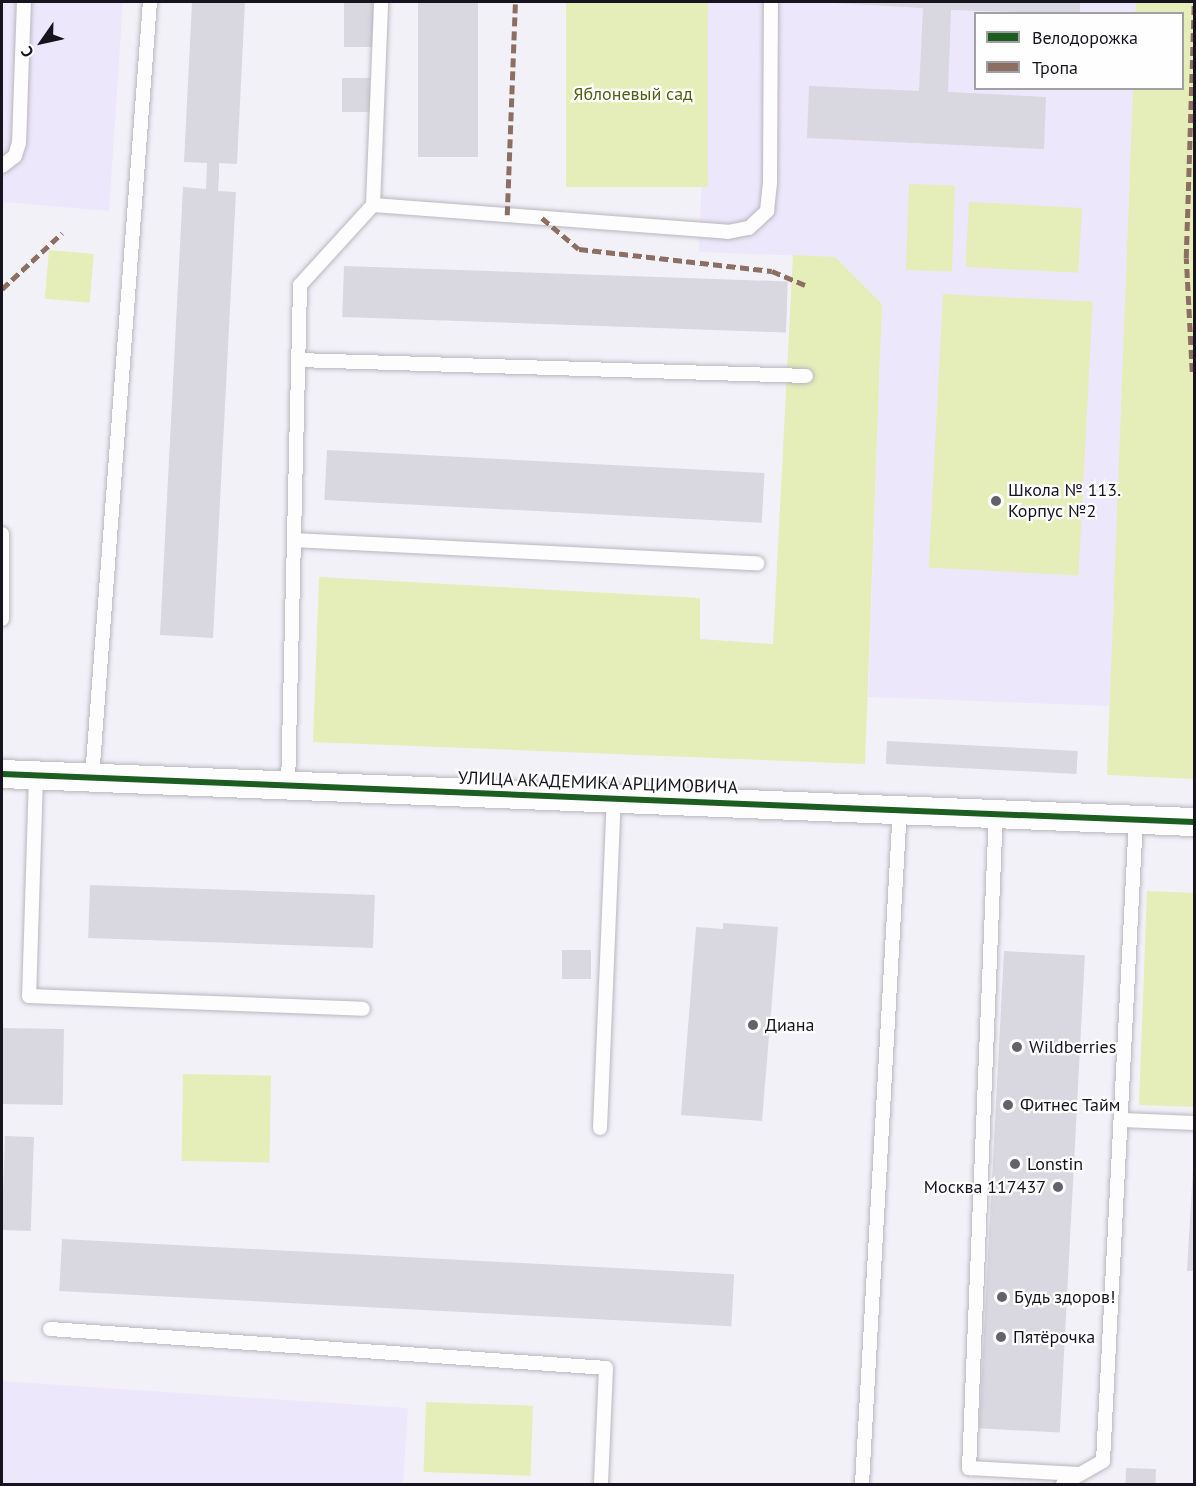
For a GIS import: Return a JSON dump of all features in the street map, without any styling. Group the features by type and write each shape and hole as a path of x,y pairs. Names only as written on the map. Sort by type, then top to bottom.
{"street":[{"name":"УЛИЦА АКАДЕМИКА АРЦИМОВИЧА","path":"2,774 288,788 900,807 1194,822"}],"lane":[{"path":"2,166 15,156 19,143 24,2"},
{"path":"92,778 150,2"},
{"path":"288,788 300,285 373,205 381,2"},
{"path":"373,205 728,232 749,228 767,211 770,182 771,2"},
{"path":"298,360 806,376"},
{"path":"2,534 2,619"},
{"path":"295,540 757,563"},
{"path":"36,776 29,996 363,1009"},
{"path":"600,1128 614,798"},
{"path":"862,1485 900,807"},
{"path":"996,811 969,1468 1079,1474"},
{"path":"1063,1485 1103,1461 1123,1120 1136,818"},
{"path":"1123,1120 1194,1124"},
{"path":"50,1329 606,1368 602,1485"}],"shaded area":[{"path":"2,2 123,2 109,211 2,202"},
{"name":"Школа № 113. Корпус №2","path":"708,2 1136,2 1135,12 974,12 974,90 1133,90 1110,706 868,697 882,304 835,257 699,252"},
{"path":"2,1381 408,1408 403,1484 2,1484"}],"green space":[{"name":"Яблоневый сад","path":"566,2 708,2 708,187 566,187"},
{"path":"1136,2 1194,2 1194,779 1107,775 1133,90 1184,90 1184,12 1135,12"},
{"path":"909,184 955,186 952,272 906,270"},
{"path":"969,202 1082,208 1078,273 966,267"},
{"path":"49,250 94,254 90,303 45,299"},
{"path":"793,255 835,257 882,304 865,764 313,742 319,577 700,598 700,639 773,644"},
{"path":"943,294 1093,302 1078,575 929,568"},
{"path":"1147,891 1194,893 1194,1107 1139,1105"},
{"path":"183,1074 271,1076 269,1163 181,1161"},
{"path":"426,1402 533,1406 530,1476 424,1472"}],"building":[{"path":"192,2 245,2 237,164 219,163 218,191 236,192 213,638 160,635 183,187 206,189 207,163 184,162"},
{"path":"344,2 373,2 373,47 344,47"},
{"path":"418,2 478,2 478,157 418,157"},
{"path":"815,2 1080,2 1080,12 951,10 948,92 1046,97 1044,149 807,138 809,86 919,91 923,8"},
{"path":"342,78 370,78 370,112 342,112"},
{"path":"344,266 788,281 786,332 342,317"},
{"path":"327,450 764,473 762,523 324,500"},
{"path":"887,741 1078,751 1077,774 886,764"},
{"path":"90,885 375,895 373,948 88,938"},
{"path":"723,923 778,927 762,1121 681,1115 696,927 723,929"},
{"path":"562,950 591,950 591,979 562,979"},
{"path":"1004,951 1085,955 1060,1433 979,1428"},
{"path":"2,1028 64,1029 63,1105 2,1104"},
{"path":"5,1136 34,1137 31,1231 2,1230"},
{"path":"1193,1169 1194,1271 1187,1271"},
{"path":"62,1239 734,1274 731,1326 59,1291"},
{"path":"1126,1468 1156,1469 1155,1484 1125,1484"}],"marked path":[{"path":"507,215 515,2"},
{"path":"1192,372 1186,258 1194,2"},
{"path":"542,218 579,249 772,271 805,285"},
{"path":"2,289 62,233"}],"cycle path":[{"path":"2,774 1194,822"}],"place":[{"name":"Школа № 113. Корпус №2","path":"996,501"},
{"name":"Диана","path":"753,1025"},
{"name":"Wildberries","path":"1017,1047"},
{"name":"Фитнес Тайм","path":"1008,1105"},
{"name":"Lonstin","path":"1015,1164"},
{"name":"Москва 117437","path":"1058,1187"},
{"name":"Будь здоров!","path":"1002,1297"},
{"name":"Пятёрочка","path":"1001,1337"}]}
